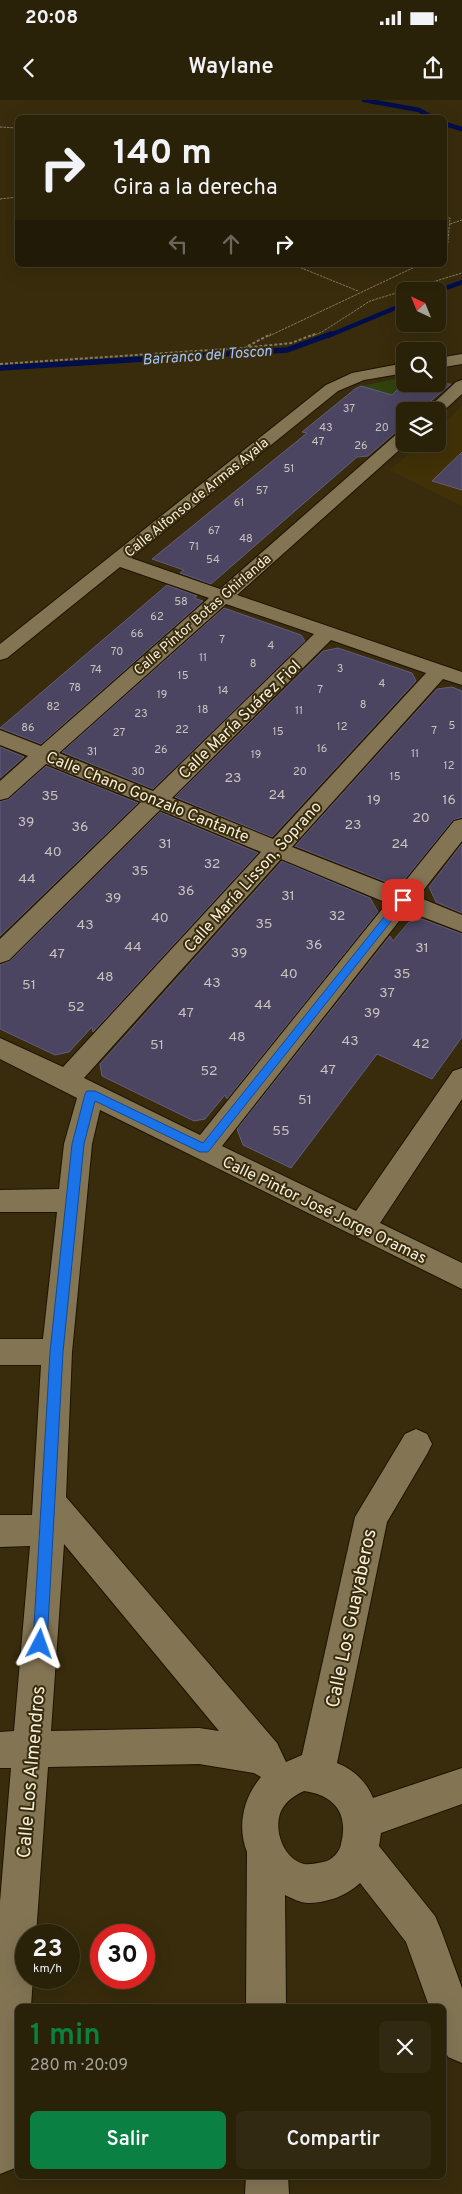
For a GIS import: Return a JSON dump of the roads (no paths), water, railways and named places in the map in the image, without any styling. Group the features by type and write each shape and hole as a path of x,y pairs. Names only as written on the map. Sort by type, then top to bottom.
{"street":[{"path":"446,361 462,359"},
{"name":"Calle Alfonso de Armas Ayala","path":"0,654 344,380 396,370"},
{"path":"443,402 462,386"},
{"name":"Calle Pintor Botas Ghirlanda","path":"0,793 396,444"},
{"path":"118,560 462,679"},
{"name":"Calle María Suárez Fiol","path":"0,954 328,632"},
{"name":"Calle María Lisson, Soprano","path":"78,1087 277,849 439,670"},
{"name":"Calle Chano Gonzalo Cantante","path":"0,737 462,924"},
{"path":"204,1149 462,826"},
{"name":"Calle Pintor José Jorge Oramas","path":"0,1048 462,1277"},
{"path":"361,1227 462,1078"},
{"name":"Calle Los Almendros","path":"0,2153 16,1750 49,1516 57,1352 78,1144 78,1087"},
{"path":"0,1201 72,1200"},
{"path":"0,1352 57,1352"},
{"name":"Calle Los Guayaberos","path":"287,1770 370,1517 416,1444"},
{"path":"0,1531 49,1516 287,1770"},
{"path":"16,1750 198,1746 287,1770 333,1778 346,1789 357,1804 361,1836 420,1930 460,2029"},
{"path":"287,1770 270,1792 263,1806 259,1822 260,1838 266,1854 276,1869 290,1879 306,1884 322,1883 338,1877 350,1866 361,1836 462,1786"},
{"path":"266,1854 266,2004"},
{"path":"267,2179 267,2194"}],"waterway":[{"path":"364,100 419,110 428,115"},
{"path":"447,125 462,129"},
{"name":"Barranco del Toscon","path":"446,288 462,282"},
{"name":"Barranco del Toscon","path":"328,336 396,308"},
{"name":"Barranco del Toscon","path":"0,368 287,350 331,334"}]}
